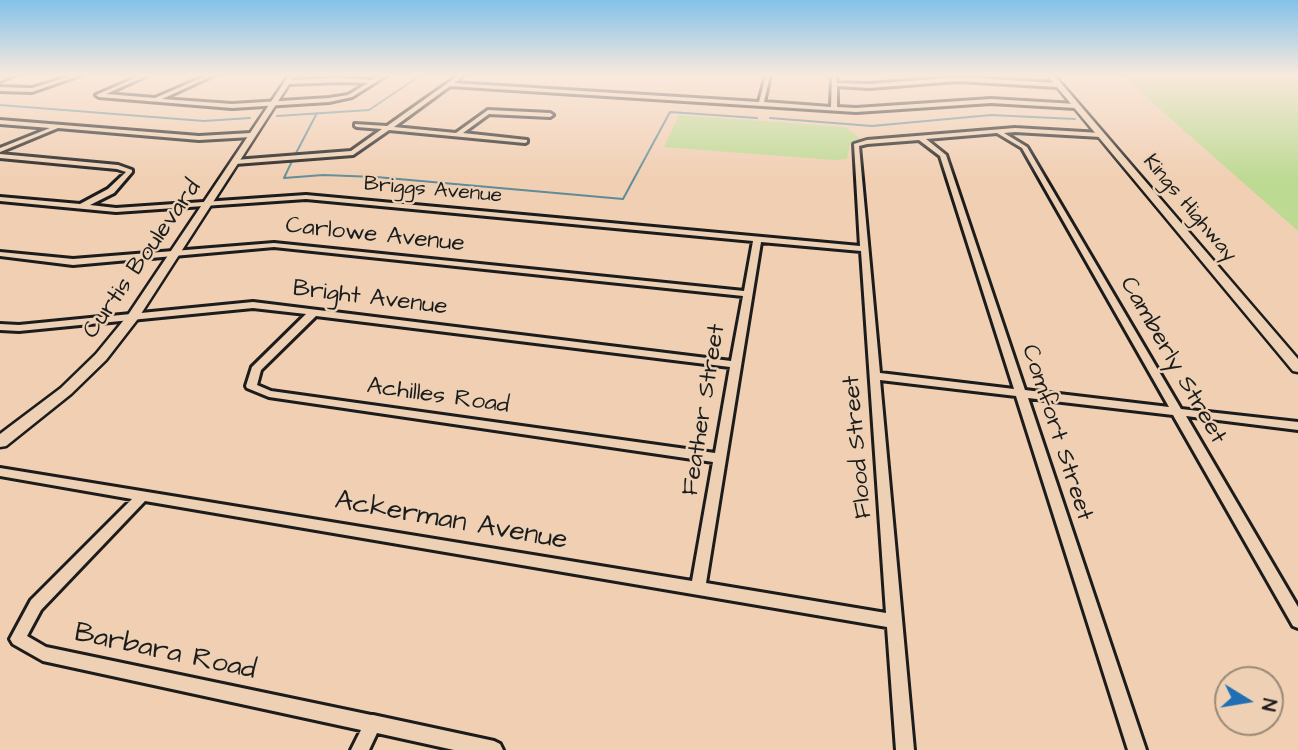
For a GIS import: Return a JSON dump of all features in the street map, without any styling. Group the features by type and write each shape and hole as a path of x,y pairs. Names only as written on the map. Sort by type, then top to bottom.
{"street":[{"name":"Curtis Boulevard","path":"0,442 6,432 66,391 101,358 133,317 269,110"},
{"path":"235,162 354,153 414,110"},
{"name":"Kings Highway","path":"1079,110 1298,368"},
{"path":"459,134 488,112 550,115"},
{"path":"0,122 199,138 251,135"},
{"path":"357,125 525,141"},
{"path":"0,150 58,127"},
{"path":"922,139 1023,130 1101,135"},
{"name":"Camberly Street","path":"999,132 1024,147 1298,621"},
{"name":"Flood Street","path":"905,750 856,145 922,139"},
{"name":"Comfort Street","path":"922,139 943,155 1137,750"},
{"path":"0,156 118,167 130,171 111,191 81,207"},
{"name":"Briggs Avenue","path":"0,199 116,210 306,197 863,249"},
{"name":"Feather Street","path":"698,588 757,239"},
{"name":"Carlowe Avenue","path":"0,254 73,262 274,244 746,294"},
{"name":"Bright Avenue","path":"0,327 19,328 253,305 734,364"},
{"name":"Achilles Road","path":"313,313 256,369 251,386 269,394 718,458"},
{"path":"874,376 1298,426"},
{"name":"Ackerman Avenue","path":"0,472 894,621"},
{"name":"Barbara Road","path":"143,495 36,605 18,639 43,654 494,750"},
{"path":"360,750 373,723"}],"green space":[{"path":"1161,110 1298,110 1298,231"},
{"path":"679,115 845,127 861,139 850,144 847,159 834,160 664,147"}],"waterway":[{"path":"64,110 204,121 250,118"},
{"path":"317,113 369,110"},
{"path":"293,159 284,178 323,175 376,177 623,199 670,112 757,118"},
{"path":"277,116 317,113"},
{"path":"295,155 317,113"},
{"path":"770,118 872,126 991,115 1075,119"}]}
